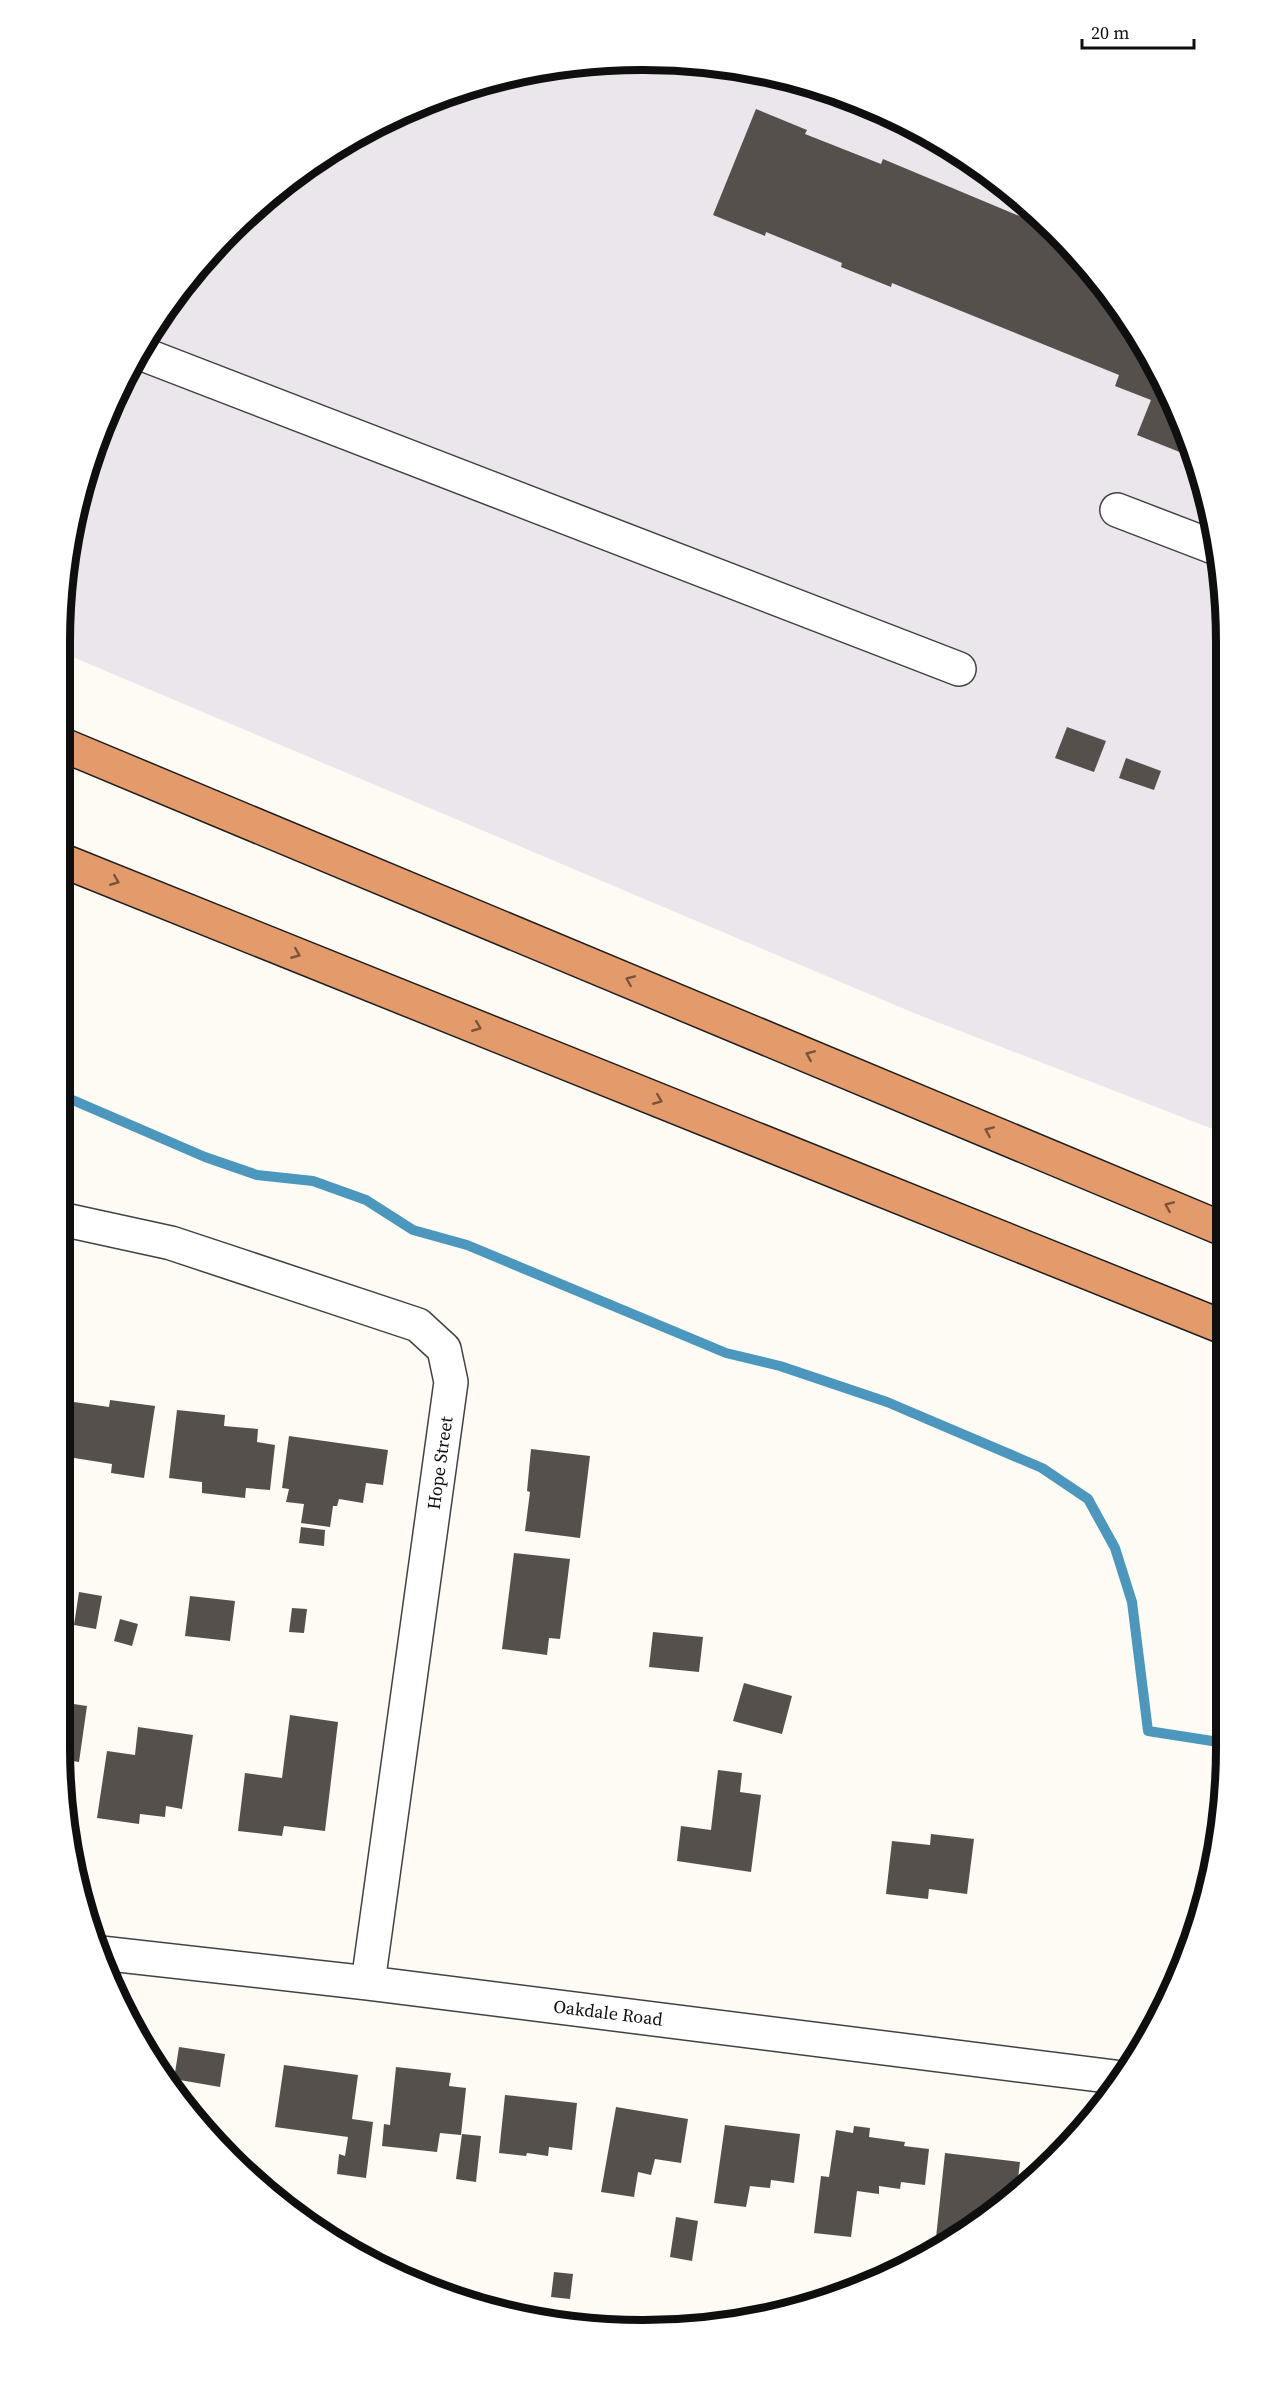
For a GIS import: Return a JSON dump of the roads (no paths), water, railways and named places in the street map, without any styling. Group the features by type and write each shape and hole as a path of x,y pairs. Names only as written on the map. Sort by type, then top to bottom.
{"highway":[{"path":"70,748 1216,1226"},
{"path":"70,864 1216,1324"}],"street":[{"path":"148,356 959,669"},
{"path":"1117,510 1207,544"},
{"name":"Hope Street","path":"70,1221 171,1243 418,1325 444,1348 451,1382 368,1983"},
{"name":"Oakdale Road","path":"109,1954 368,1983 1112,2077"}],"waterway":[{"path":"70,1099 205,1157 257,1175 313,1181 366,1200 413,1230 467,1245 726,1353 780,1366 887,1402 1042,1468 1088,1499 1115,1548 1132,1602 1148,1731 1216,1742"}]}
